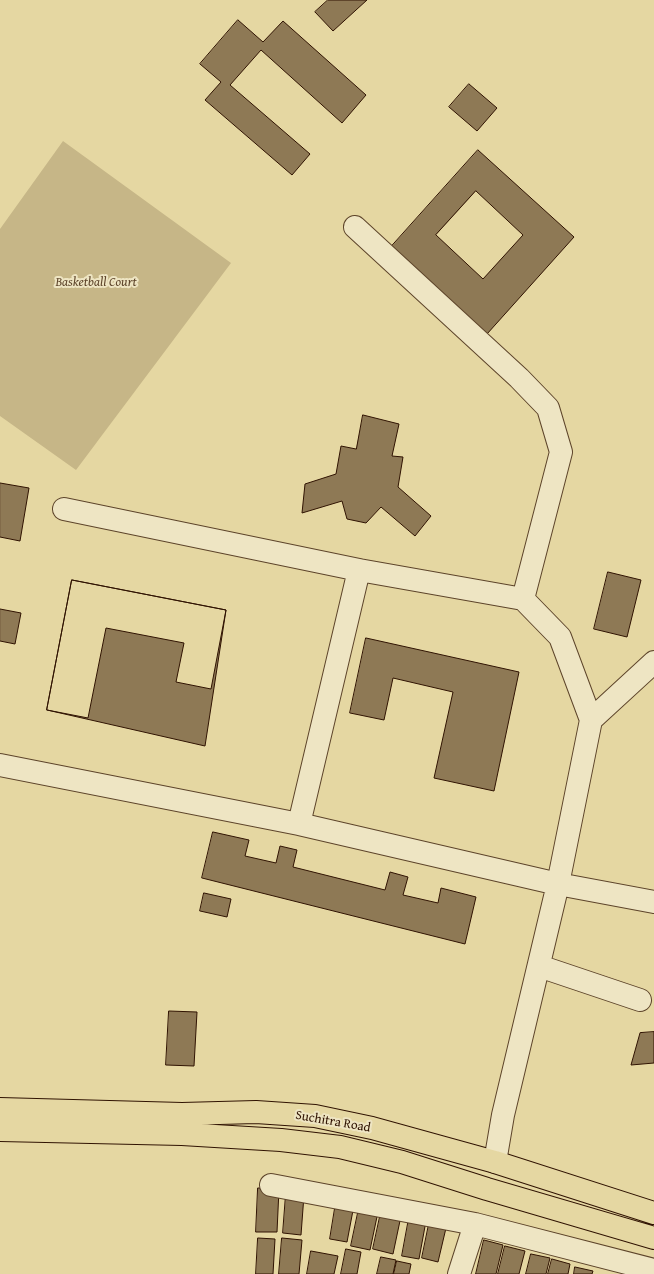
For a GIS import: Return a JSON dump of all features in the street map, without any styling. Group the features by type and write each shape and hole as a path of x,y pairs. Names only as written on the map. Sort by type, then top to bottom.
{"main road":[{"name":"Suchitra Road","path":"0,1109 182,1124 281,1140 340,1147 402,1162 654,1238"},
{"name":"Suchitra Road","path":"0,1130 182,1124 256,1112 314,1116 372,1128 495,1162 654,1213"}],"street":[{"path":"355,228 519,378 548,408 560,452 523,600"},
{"path":"64,509 359,570 523,600 560,637 591,720 558,884 504,1115 495,1162"},
{"path":"299,824 359,570"},
{"path":"591,720 654,662"},
{"path":"0,765 299,824 558,884 654,902"},
{"path":"539,966 640,1000"},
{"path":"271,1185 475,1224 654,1270"},
{"path":"459,1274 475,1224"}],"green space":[{"name":"Basketball Court","path":"63,141 231,263 76,470 0,416 0,229"}],"building":[{"path":"328,0 367,0 333,31 315,12"},
{"path":"238,20 263,42 283,21 366,95 342,123 261,50 230,85 310,154 292,175 205,100 221,82 200,64"},
{"path":"469,84 497,108 477,131 449,107"},
{"path":"478,150 574,237 487,334 391,247","holes":["476,191 523,235 483,279 436,235"]},
{"path":"363,415 399,424 392,456 403,457 398,487 431,516 415,536 381,507 366,523 347,519 342,501 302,513 305,484 336,474 341,446 356,449"},
{"path":"0,483 29,488 20,541 0,537"},
{"path":"608,572 641,580 627,637 594,629"},
{"path":"72,580 226,610 211,689 176,682 184,643 106,628 88,718 47,710"},
{"path":"72,580 226,610 205,746 47,710"},
{"path":"0,609 21,613 15,644 0,641"},
{"path":"366,638 519,672 494,791 434,778 453,692 393,678 384,720 350,713"},
{"path":"213,832 249,840 245,856 276,863 280,846 297,850 293,867 385,890 390,872 408,877 403,895 438,903 441,888 476,897 465,944 202,878"},
{"path":"204,893 231,899 227,917 200,911"},
{"path":"169,1011 197,1012 194,1066 166,1065"},
{"path":"654,1032 654,1063 631,1065 640,1033"},
{"path":"258,1188 279,1189 277,1232 256,1232"},
{"path":"286,1194 304,1195 301,1235 283,1233"},
{"path":"336,1202 354,1205 347,1242 330,1239"},
{"path":"359,1208 378,1212 370,1250 351,1246"},
{"path":"381,1212 401,1216 393,1254 373,1249"},
{"path":"409,1218 426,1221 419,1259 402,1256"},
{"path":"429,1224 446,1228 438,1262 422,1258"},
{"path":"258,1238 275,1239 273,1274 256,1274"},
{"path":"282,1238 302,1240 299,1274 279,1274"},
{"path":"484,1240 503,1245 496,1274 476,1274"},
{"path":"505,1246 525,1251 519,1274 498,1274"},
{"path":"346,1249 361,1252 357,1274 341,1274"},
{"path":"311,1251 338,1256 334,1274 307,1274"},
{"path":"531,1254 550,1258 546,1274 526,1274"},
{"path":"381,1257 396,1260 393,1274 377,1274"},
{"path":"552,1259 570,1264 568,1274 548,1274"},
{"path":"397,1261 411,1264 409,1274 394,1274"},
{"path":"575,1267 593,1271 592,1274 574,1274"}]}
